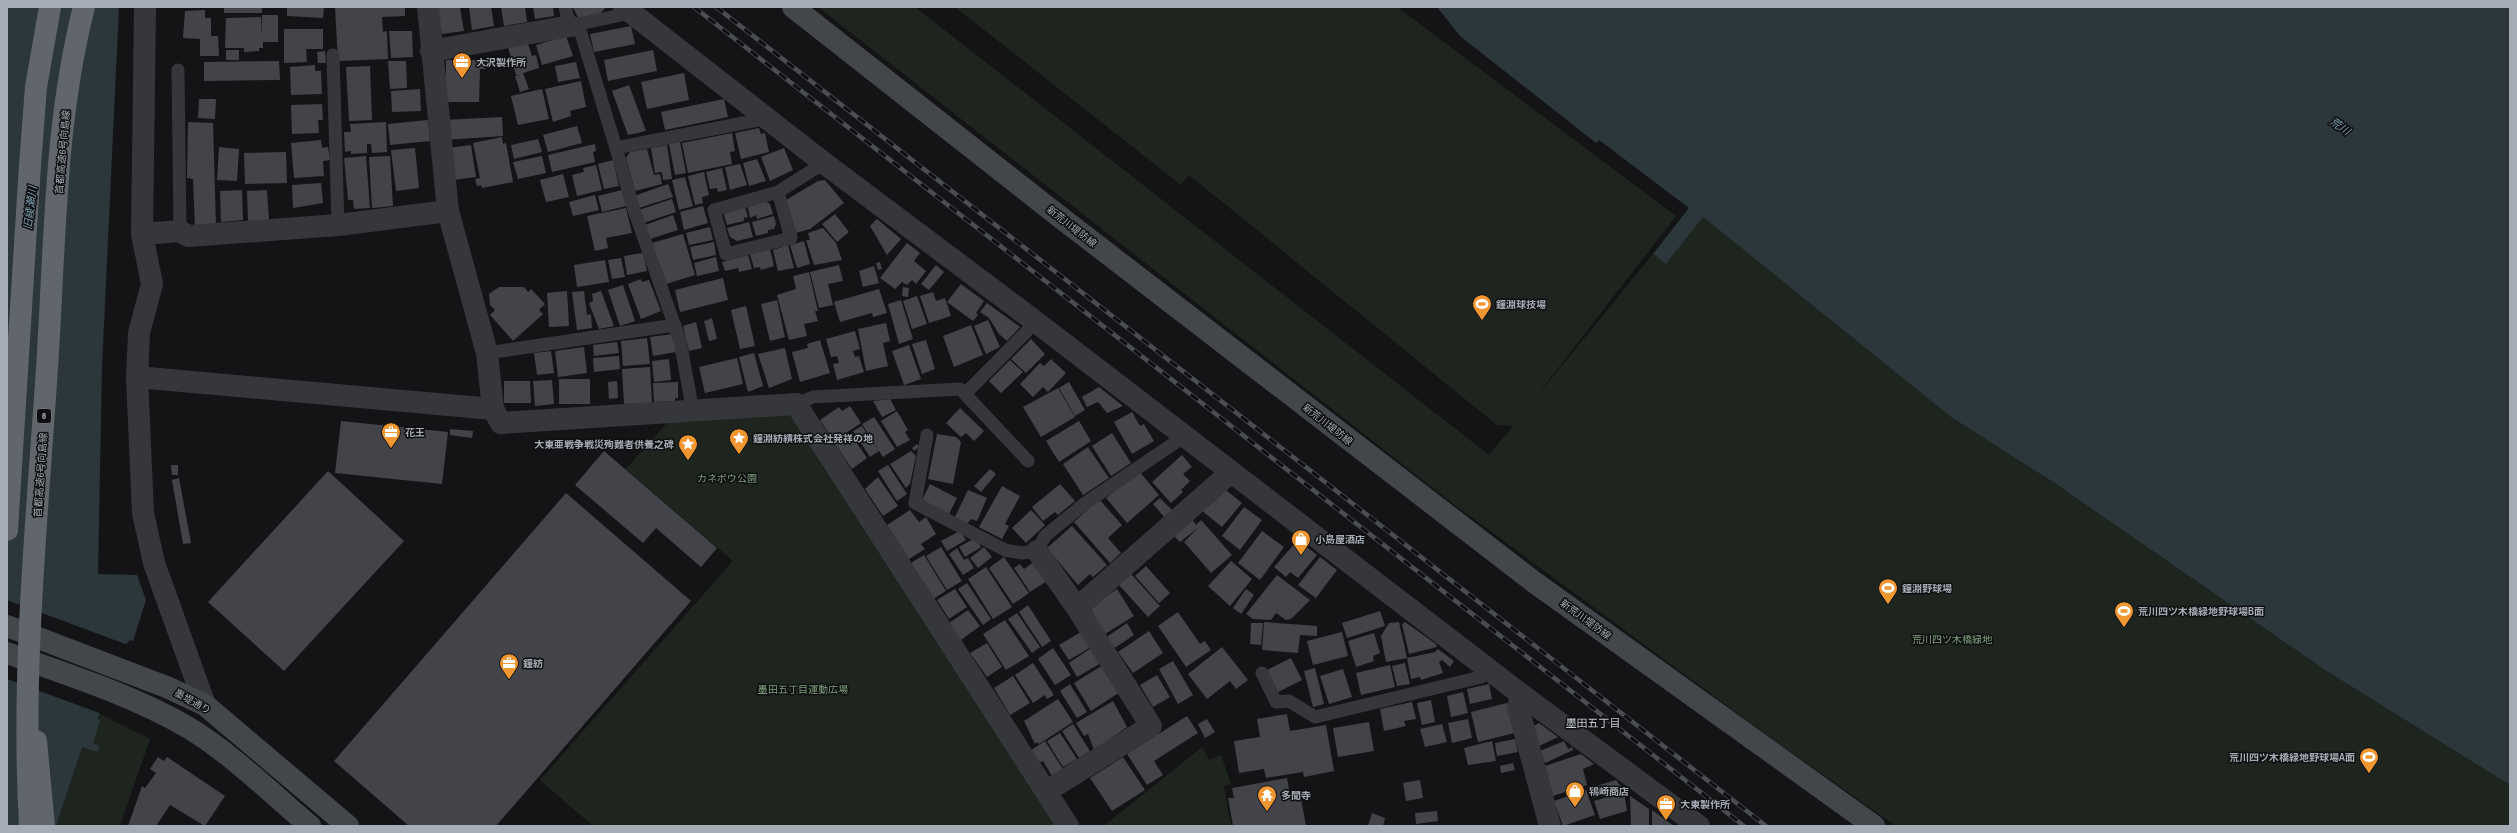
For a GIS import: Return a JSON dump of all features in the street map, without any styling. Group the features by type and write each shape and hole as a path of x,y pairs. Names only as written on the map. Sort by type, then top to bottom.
{"highway":[{"path":"7,530 30,158 36,87 50,7"},
{"name":"首都高速6号向島線","path":"30,826 28,781 32,603 60,165 75,40 84,7"},
{"path":"30,668 44,826"}],"main road":[{"name":"新荒川堤防線","path":"793,7 1060,217 1534,582 1874,826"},
{"name":"墨堤通り","path":"7,626 169,688 205,705 348,826"},
{"path":"7,652 153,708 201,736 237,763 310,826"}],"street":[{"path":"145,7 142,234 152,284 139,333 137,377 143,513 154,563 205,705"},
{"path":"428,7 448,211 487,353 493,409 501,422 693,412 796,404 1047,791 1068,826"},
{"path":"625,8 824,163 1185,436 1230,473 1488,667 1522,695 1699,826"},
{"path":"432,51 568,17"},
{"path":"142,234 180,231 188,236 338,225 448,211"},
{"path":"137,377 493,409"},
{"path":"1077,608 1230,473"},
{"path":"1037,551 1077,608 1151,726 1047,791"},
{"path":"1522,695 1518,707 1550,826"}],"lane":[{"path":"568,17 621,15 625,8"},
{"path":"568,17 581,33 632,204 675,325 693,412"},
{"path":"333,55 338,225"},
{"path":"178,70 180,231"},
{"path":"616,148 768,118"},
{"path":"778,192 791,238 726,254 714,210 778,192 824,163"},
{"path":"965,394 1036,322"},
{"path":"487,353 675,325"},
{"path":"796,404 813,397 960,389 1028,461"},
{"path":"927,435 915,503 1005,550 1022,553 1037,551 1045,536 1084,504 1185,436"},
{"path":"1262,673 1276,702 1289,701 1315,717 1481,677 1488,667"}],"green space":[{"name":"荒川四ツ木橋緑地","path":"818,7 915,7 1489,455 1513,426 1497,425 1189,175 1181,185 955,7 1397,7 1676,216 1528,407 1653,254 1666,264 1703,217 1951,417 2053,482 2325,670 2510,785 2510,826 1896,826 1764,733 1451,502"},
{"name":"墨田五丁目運動広場","path":"791,414 820,462 1055,826 593,826 540,780 733,561 626,469 667,423"},
{"path":"100,714 150,739 120,826 56,826 82,746 98,751 93,744"},
{"path":"1202,747 1209,760 1221,755 1231,784 1224,786 1231,826 1104,826"}],"water":[{"name":"旧綾瀬川","path":"8,7 119,7 102,367 98,574 137,575 146,600 133,641 130,640 126,644 98,719 100,721 93,743 99,746 98,752 82,747 56,826 7,826"},
{"name":"荒川","path":"1437,7 2510,7 2510,785 2325,670 2053,482 1951,417 1703,217 1666,264 1653,254 1689,208 1599,140 1596,143 1460,36"}],"pier":[{"path":"7,600 128,645 102,714 7,679"}],"building":[{"path":"224,7 262,7 262,13 224,13"},
{"path":"287,7 324,7 323,18 287,16"},
{"path":"335,7 405,7 405,16 382,17 383,32 387,31 388,59 338,61"},
{"path":"437,7 460,7 464,31 442,34"},
{"path":"469,7 491,7 494,26 472,30"},
{"path":"501,7 525,7 527,22 504,26"},
{"path":"533,7 553,7 554,16 535,19"},
{"path":"573,7 606,7 600,14 578,18"},
{"path":"205,10 205,18 211,18 211,36 218,36 219,56 200,56 200,39 183,38 185,11"},
{"path":"262,15 278,15 278,42 263,42 263,48 259,48 259,51 244,52 244,48 225,48 226,18 261,17 262,36"},
{"path":"631,26 635,44 594,52 590,34"},
{"path":"284,29 323,29 323,49 306,49 307,62 284,63"},
{"path":"389,31 412,31 413,57 391,58"},
{"path":"566,36 573,56 542,65 536,45"},
{"path":"527,41 532,56 536,55 539,68 523,73 529,89 520,92 515,76 520,75 516,75 508,47"},
{"path":"226,50 239,50 239,60 226,60"},
{"path":"653,50 657,71 608,81 604,60"},
{"path":"325,51 326,63 318,63 317,52"},
{"path":"446,60 486,60 486,69 480,69 479,102 446,102"},
{"path":"279,61 280,80 204,81 204,62"},
{"path":"388,61 406,61 407,88 390,89"},
{"path":"576,62 580,78 558,82 555,66"},
{"path":"315,65 315,71 321,71 322,94 291,95 290,67"},
{"path":"370,66 372,120 349,121 346,67"},
{"path":"684,73 689,100 647,109 641,82"},
{"path":"581,81 586,107 570,111 571,116 553,122 545,89"},
{"path":"629,85 646,131 628,135 612,91"},
{"path":"420,89 421,111 392,112 391,91"},
{"path":"542,89 549,119 518,125 511,96"},
{"path":"199,99 216,99 215,119 198,118"},
{"path":"724,99 728,117 665,130 661,112"},
{"path":"322,104 323,120 318,120 319,133 292,134 291,105"},
{"path":"502,117 503,136 445,140 444,120"},
{"path":"428,120 430,141 390,145 388,124"},
{"path":"188,122 213,123 216,227 195,228 193,179 187,178"},
{"path":"386,122 387,152 372,153 371,144 367,144 367,153 351,154 351,151 345,152 344,132 351,132 350,124"},
{"path":"577,126 582,143 548,152 543,135"},
{"path":"759,128 761,134 765,133 769,152 741,159 735,133"},
{"path":"732,133 735,151 730,152 732,164 688,173 682,143"},
{"path":"502,137 503,144 506,143 513,182 482,188 481,185 477,186 475,179 480,178 473,143"},
{"path":"538,139 542,152 514,159 511,145"},
{"path":"321,140 322,148 328,147 330,160 323,161 324,176 294,178 291,143"},
{"path":"680,142 686,173 675,175 669,144"},
{"path":"595,144 596,151 593,152 595,162 552,172 548,155"},
{"path":"471,145 476,177 453,180 448,148"},
{"path":"667,145 672,179 663,180 662,172 655,173 651,148"},
{"path":"219,147 239,149 237,181 217,180"},
{"path":"415,148 419,188 396,191 391,150"},
{"path":"784,148 793,170 770,181 761,157"},
{"path":"647,149 654,175 660,174 662,184 635,191 626,158 630,152"},
{"path":"286,152 287,183 245,184 244,153"},
{"path":"366,156 370,208 354,209 353,200 348,200 344,158"},
{"path":"390,156 393,206 372,208 369,157"},
{"path":"542,156 546,173 518,179 513,162"},
{"path":"757,159 766,181 749,186 743,163"},
{"path":"613,160 619,186 604,189 598,164"},
{"path":"740,164 747,185 730,190 725,167"},
{"path":"596,165 602,190 577,196 572,175 584,172 583,168"},
{"path":"722,168 727,190 718,192 717,188 710,189 706,172"},
{"path":"704,172 709,195 702,197 703,203 695,205 688,176"},
{"path":"563,174 569,197 546,202 540,180"},
{"path":"685,177 693,206 679,210 672,180"},
{"path":"825,180 844,203 810,229 796,233 786,200 818,181"},
{"path":"321,183 323,203 293,208 292,185"},
{"path":"668,184 673,197 639,208 634,196"},
{"path":"242,190 243,220 221,222 220,191"},
{"path":"267,190 269,220 248,222 247,191"},
{"path":"622,190 626,206 602,212 598,196"},
{"path":"595,195 599,210 573,216 569,202"},
{"path":"672,199 676,212 643,223 639,210"},
{"path":"762,199 770,204 773,214 757,219 756,215 750,218 747,203"},
{"path":"744,204 748,217 744,218 744,221 727,225 724,215 729,208"},
{"path":"703,206 708,223 684,230 680,212"},
{"path":"626,208 632,233 606,238 608,248 595,251 587,216"},
{"path":"835,214 849,232 837,242 822,224"},
{"path":"673,215 678,230 650,239 645,225"},
{"path":"774,216 776,224 774,229 768,230 768,233 756,236 752,222"},
{"path":"877,219 901,239 887,255 870,226"},
{"path":"749,222 753,237 737,241 730,237 727,228"},
{"path":"710,227 713,240 689,245 686,233"},
{"path":"823,228 836,243 842,260 814,265 806,240 810,240 808,233"},
{"path":"683,234 695,275 666,284 652,243"},
{"path":"804,241 810,264 797,268 790,245"},
{"path":"714,242 716,255 693,260 690,247"},
{"path":"907,243 920,253 914,261 926,271 916,284 912,280 907,285 902,282 895,289 880,278"},
{"path":"788,245 794,268 778,271 773,250"},
{"path":"770,249 774,266 761,270 760,267 754,268 750,254"},
{"path":"643,253 647,271 627,275 624,256"},
{"path":"748,255 752,269 739,272 738,268 725,271 722,262"},
{"path":"716,257 719,271 697,276 694,263"},
{"path":"621,258 625,277 612,279 608,260"},
{"path":"605,260 609,282 577,287 574,265"},
{"path":"880,262 882,269 878,270 876,263"},
{"path":"839,265 843,281 828,284 833,305 819,308 810,272"},
{"path":"936,265 944,272 929,290 921,284"},
{"path":"874,266 879,283 863,287 859,271"},
{"path":"809,272 818,311 815,311 818,321 804,324 807,336 789,340 777,295 796,289 793,276"},
{"path":"723,278 728,300 680,312 675,290"},
{"path":"641,279 642,282 649,280 661,311 641,319 628,284"},
{"path":"961,284 984,301 976,313 978,315 973,321 947,302"},
{"path":"623,285 635,321 620,326 608,290"},
{"path":"499,287 524,287 528,292 531,289 545,304 539,310 543,314 513,341 490,315 495,310 490,305 489,294"},
{"path":"903,287 909,288 908,297 902,296"},
{"path":"879,289 887,313 873,317 872,313 840,322 834,302"},
{"path":"567,291 569,326 549,327 547,293"},
{"path":"584,291 587,315 591,314 592,328 577,330 572,292"},
{"path":"601,291 614,326 599,329 589,303 593,301 592,294"},
{"path":"933,292 936,301 945,298 951,316 929,323 920,296"},
{"path":"917,296 927,324 912,329 903,301"},
{"path":"777,300 785,337 770,341 761,304"},
{"path":"901,300 913,339 899,344 888,304"},
{"path":"987,303 1020,327 1007,341 999,334 989,318 980,312"},
{"path":"746,306 755,346 740,349 731,310"},
{"path":"712,318 717,339 709,341 704,321"},
{"path":"988,320 1000,347 986,354 974,326"},
{"path":"696,322 702,348 689,351 683,326"},
{"path":"886,323 890,341 883,343 888,366 866,371 858,329"},
{"path":"971,325 983,355 954,367 943,336"},
{"path":"855,331 860,349 853,351 855,357 859,356 864,372 837,380 833,364 839,363 837,356 831,357 826,339"},
{"path":"673,334 676,352 653,356 650,337"},
{"path":"647,338 650,364 623,366 621,341"},
{"path":"1031,339 1045,354 1026,373 1011,359"},
{"path":"820,340 830,373 800,382 792,352 808,348 807,344"},
{"path":"926,340 935,369 922,374 912,344"},
{"path":"617,342 619,353 594,356 593,345"},
{"path":"909,345 921,379 904,385 892,351"},
{"path":"584,347 587,373 558,377 555,351"},
{"path":"785,348 792,379 769,388 758,354"},
{"path":"551,351 554,373 537,375 534,353"},
{"path":"754,353 763,386 748,392 739,357"},
{"path":"619,356 620,369 594,372 593,358"},
{"path":"737,358 743,384 705,393 699,367"},
{"path":"669,359 671,380 654,382 652,361"},
{"path":"1051,359 1066,373 1048,392 1043,387 1033,397 1020,384 1040,363 1044,366"},
{"path":"1010,360 1023,372 1001,393 989,381"},
{"path":"650,367 652,403 624,404 622,369"},
{"path":"559,379 590,379 590,404 559,404"},
{"path":"552,380 554,404 535,406 533,381"},
{"path":"504,381 530,381 531,403 504,403"},
{"path":"617,381 618,398 609,399 608,382"},
{"path":"678,382 678,398 675,398 675,401 654,402 653,383"},
{"path":"1069,382 1085,410 1075,416 1059,388"},
{"path":"1099,387 1123,406 1107,413 1098,402 1087,407 1082,397"},
{"path":"1058,388 1075,417 1041,437 1023,407"},
{"path":"890,399 896,410 882,417 873,401"},
{"path":"850,406 861,423 834,441 820,420 839,407 842,411"},
{"path":"960,408 984,431 974,441 966,433 961,437 946,423"},
{"path":"897,411 908,430 905,432 910,440 897,447 881,421"},
{"path":"1132,412 1140,426 1144,424 1154,441 1132,454 1114,422"},
{"path":"874,417 895,449 883,457 862,424"},
{"path":"341,421 448,432 442,484 335,473"},
{"path":"1079,421 1091,441 1059,462 1046,441"},
{"path":"862,426 879,451 870,457 853,431"},
{"path":"450,429 473,431 472,438 450,435"},
{"path":"850,433 867,458 852,469 835,444"},
{"path":"1112,433 1131,463 1111,476 1092,446"},
{"path":"937,434 956,437 961,442 953,484 928,479"},
{"path":"917,444 919,447 914,451 912,448"},
{"path":"1088,447 1109,478 1083,495 1063,464"},
{"path":"604,451 717,548 701,567 656,528 643,543 575,485"},
{"path":"911,451 916,456 910,484 906,488 890,464"},
{"path":"1182,455 1192,467 1183,474 1190,481 1181,490 1183,492 1171,503 1152,482"},
{"path":"171,465 178,465 178,475 172,475"},
{"path":"888,465 907,494 897,501 878,471"},
{"path":"990,469 996,474 981,492 974,486"},
{"path":"328,471 404,541 284,671 208,602"},
{"path":"1139,471 1159,495 1127,523 1106,498"},
{"path":"878,477 898,506 883,516 865,489"},
{"path":"179,478 191,543 183,544 172,480"},
{"path":"930,484 957,498 949,514 922,500"},
{"path":"1060,484 1075,501 1058,515 1055,512 1043,521 1032,507"},
{"path":"1002,486 1020,496 1005,524 1009,526 1002,539 979,527"},
{"path":"1221,486 1242,503 1222,527 1201,510"},
{"path":"968,490 987,498 977,521 971,519 967,524 955,517"},
{"path":"566,493 691,601 496,826 409,826 334,761"},
{"path":"1160,498 1173,511 1165,518 1153,504"},
{"path":"1099,499 1122,525 1108,538 1121,553 1110,563 1074,522"},
{"path":"1244,507 1262,520 1240,550 1222,536"},
{"path":"910,510 919,522 926,517 936,534 921,544 925,549 909,559 887,525"},
{"path":"1031,510 1045,525 1026,543 1012,528"},
{"path":"1191,518 1196,525 1201,520 1232,555 1211,573 1184,542 1199,527 1180,542 1172,534"},
{"path":"1072,526 1107,565 1093,577 1090,574 1078,585 1047,548"},
{"path":"960,531 966,540 947,551 941,541"},
{"path":"1262,531 1284,547 1260,580 1238,563"},
{"path":"975,538 981,547 965,557 959,547"},
{"path":"1298,540 1317,555 1298,578 1290,572 1286,577 1274,567"},
{"path":"941,547 962,581 947,590 926,556"},
{"path":"984,547 992,557 978,568 970,558"},
{"path":"957,548 964,560 968,558 974,568 963,575 949,554"},
{"path":"924,555 946,591 933,599 911,563"},
{"path":"1004,557 1029,593 1013,604 989,568"},
{"path":"1320,557 1337,570 1316,598 1298,585"},
{"path":"1231,561 1252,579 1230,606 1208,586"},
{"path":"1034,562 1047,581 1030,592 1014,568 1020,564 1024,569"},
{"path":"1146,566 1170,593 1159,603 1135,576"},
{"path":"986,567 1012,607 993,619 968,579"},
{"path":"1131,574 1160,606 1148,617 1119,585"},
{"path":"1277,575 1310,600 1291,619 1286,620 1276,613 1271,620 1253,619 1246,614"},
{"path":"967,583 991,619 983,625 958,589"},
{"path":"955,589 967,607 949,619 937,600"},
{"path":"1117,589 1134,616 1105,634 1092,614 1092,606"},
{"path":"1246,589 1254,595 1241,614 1233,608"},
{"path":"1028,605 1051,641 1042,647 1019,612"},
{"path":"968,610 980,626 961,640 949,623"},
{"path":"1380,611 1385,626 1347,638 1342,623"},
{"path":"1178,612 1200,644 1205,641 1211,650 1186,667 1158,626"},
{"path":"1017,613 1040,647 1032,653 1008,619"},
{"path":"1005,620 1029,656 1006,670 983,634"},
{"path":"1264,622 1317,626 1317,636 1300,635 1298,653 1262,650"},
{"path":"1399,622 1407,658 1386,662 1381,636 1389,623"},
{"path":"1405,622 1436,644 1437,647 1409,654 1402,624"},
{"path":"1127,623 1134,635 1113,649 1105,638"},
{"path":"1251,623 1263,623 1261,645 1250,644"},
{"path":"1149,631 1163,653 1133,673 1118,652"},
{"path":"1081,632 1091,647 1069,660 1059,645"},
{"path":"1342,632 1348,656 1313,665 1307,641"},
{"path":"1374,633 1380,653 1373,656 1374,661 1356,667 1348,641"},
{"path":"987,643 1002,667 987,677 970,653"},
{"path":"1222,647 1248,680 1236,689 1230,681 1207,699 1188,674"},
{"path":"1053,648 1071,675 1055,685 1038,659"},
{"path":"1091,648 1101,663 1077,677 1069,663"},
{"path":"1438,649 1454,661 1450,667 1442,660 1439,662 1443,673 1421,680 1420,677 1411,679 1407,658 1435,652"},
{"path":"1291,658 1302,680 1278,692 1267,670"},
{"path":"1173,661 1193,695 1178,704 1159,669"},
{"path":"1033,663 1054,695 1047,699 1045,695 1033,703 1015,675"},
{"path":"1405,663 1410,684 1397,686 1392,666"},
{"path":"1103,665 1120,692 1091,711 1074,683"},
{"path":"1390,665 1395,687 1361,695 1356,673"},
{"path":"1315,668 1324,704 1313,707 1304,671"},
{"path":"1343,669 1352,697 1329,704 1320,676"},
{"path":"1157,675 1170,697 1153,707 1140,685"},
{"path":"1013,676 1030,703 1010,715 994,688"},
{"path":"1070,684 1087,712 1077,718 1060,691"},
{"path":"1489,684 1492,699 1470,704 1467,689"},
{"path":"1463,692 1468,713 1451,717 1447,696"},
{"path":"1058,699 1073,722 1039,744 1037,742 1035,744 1024,721"},
{"path":"1431,700 1435,722 1422,725 1417,703"},
{"path":"1113,701 1127,727 1094,750 1088,734 1084,736 1076,723"},
{"path":"1412,702 1416,719 1404,721 1406,726 1384,731 1380,709"},
{"path":"1507,703 1515,733 1478,742 1471,712"},
{"path":"1287,714 1290,731 1326,725 1334,771 1304,777 1303,772 1266,778 1264,769 1239,773 1234,741 1260,737 1257,719"},
{"path":"1187,716 1198,733 1154,761 1163,775 1147,785 1127,754"},
{"path":"1207,719 1215,732 1205,738 1198,724"},
{"path":"1468,719 1472,738 1452,743 1448,723"},
{"path":"1369,722 1374,751 1338,757 1333,728"},
{"path":"1539,723 1558,737 1539,746 1533,726"},
{"path":"1073,724 1090,751 1079,758 1062,731"},
{"path":"1442,724 1447,742 1425,747 1420,729"},
{"path":"1060,733 1077,759 1063,767 1047,741"},
{"path":"1515,739 1518,752 1497,756 1495,743"},
{"path":"1045,741 1063,769 1052,776 1043,761 1039,763 1031,750"},
{"path":"1492,741 1496,761 1468,765 1464,748"},
{"path":"1564,741 1568,749 1572,747 1573,750 1545,763 1540,751"},
{"path":"1581,754 1594,764 1583,769 1587,785 1553,796 1545,766"},
{"path":"158,757 164,761 167,757 225,796 205,826 170,805 156,826 128,826 142,786 145,788 156,773 150,769"},
{"path":"1123,757 1145,790 1112,811 1090,778"},
{"path":"1513,763 1515,770 1501,773 1500,766"},
{"name":"多聞寺","path":"1287,778 1290,795 1300,793 1306,826 1233,826 1228,798 1234,798 1232,788"},
{"path":"1420,780 1423,798 1406,801 1403,783"},
{"path":"1616,780 1623,789 1594,798 1590,788"},
{"path":"1586,790 1595,815 1563,826 1554,801"},
{"path":"1624,792 1627,811 1600,819 1594,801"},
{"path":"1630,796 1649,809 1649,826 1631,826"},
{"path":"1652,810 1674,826 1652,826"},
{"path":"1437,811 1438,821 1416,824 1415,813"},
{"path":"1372,813 1385,818 1383,826 1368,826"}],"railway":[{"path":"694,7 1744,826"},
{"path":"716,7 1766,826"}],"place":[{"name":"大沢製作所","path":"462,79"},
{"name":"鐘淵球技場","path":"1482,321"},
{"name":"花王","path":"391,449"},
{"name":"鐘淵紡績株式会社発祥の地","path":"739,455"},
{"name":"大東亜戦争戦災殉難者供養之碑","path":"688,461"},
{"name":"小島屋酒店","path":"1301,556"},
{"name":"鐘淵野球場","path":"1888,605"},
{"name":"荒川四ツ木橋緑地野球場B面","path":"2124,628"},
{"name":"鐘紡","path":"509,680"},
{"name":"荒川四ツ木橋緑地野球場A面","path":"2369,774"},
{"name":"鴇崎商店","path":"1575,808"},
{"name":"多聞寺","path":"1267,812"},
{"name":"大東製作所","path":"1666,821"}],"district":[{"name":"墨田五丁目","path":"1593,723"}],"park label":[{"name":"カネボウ公園","path":"727,478"}]}
